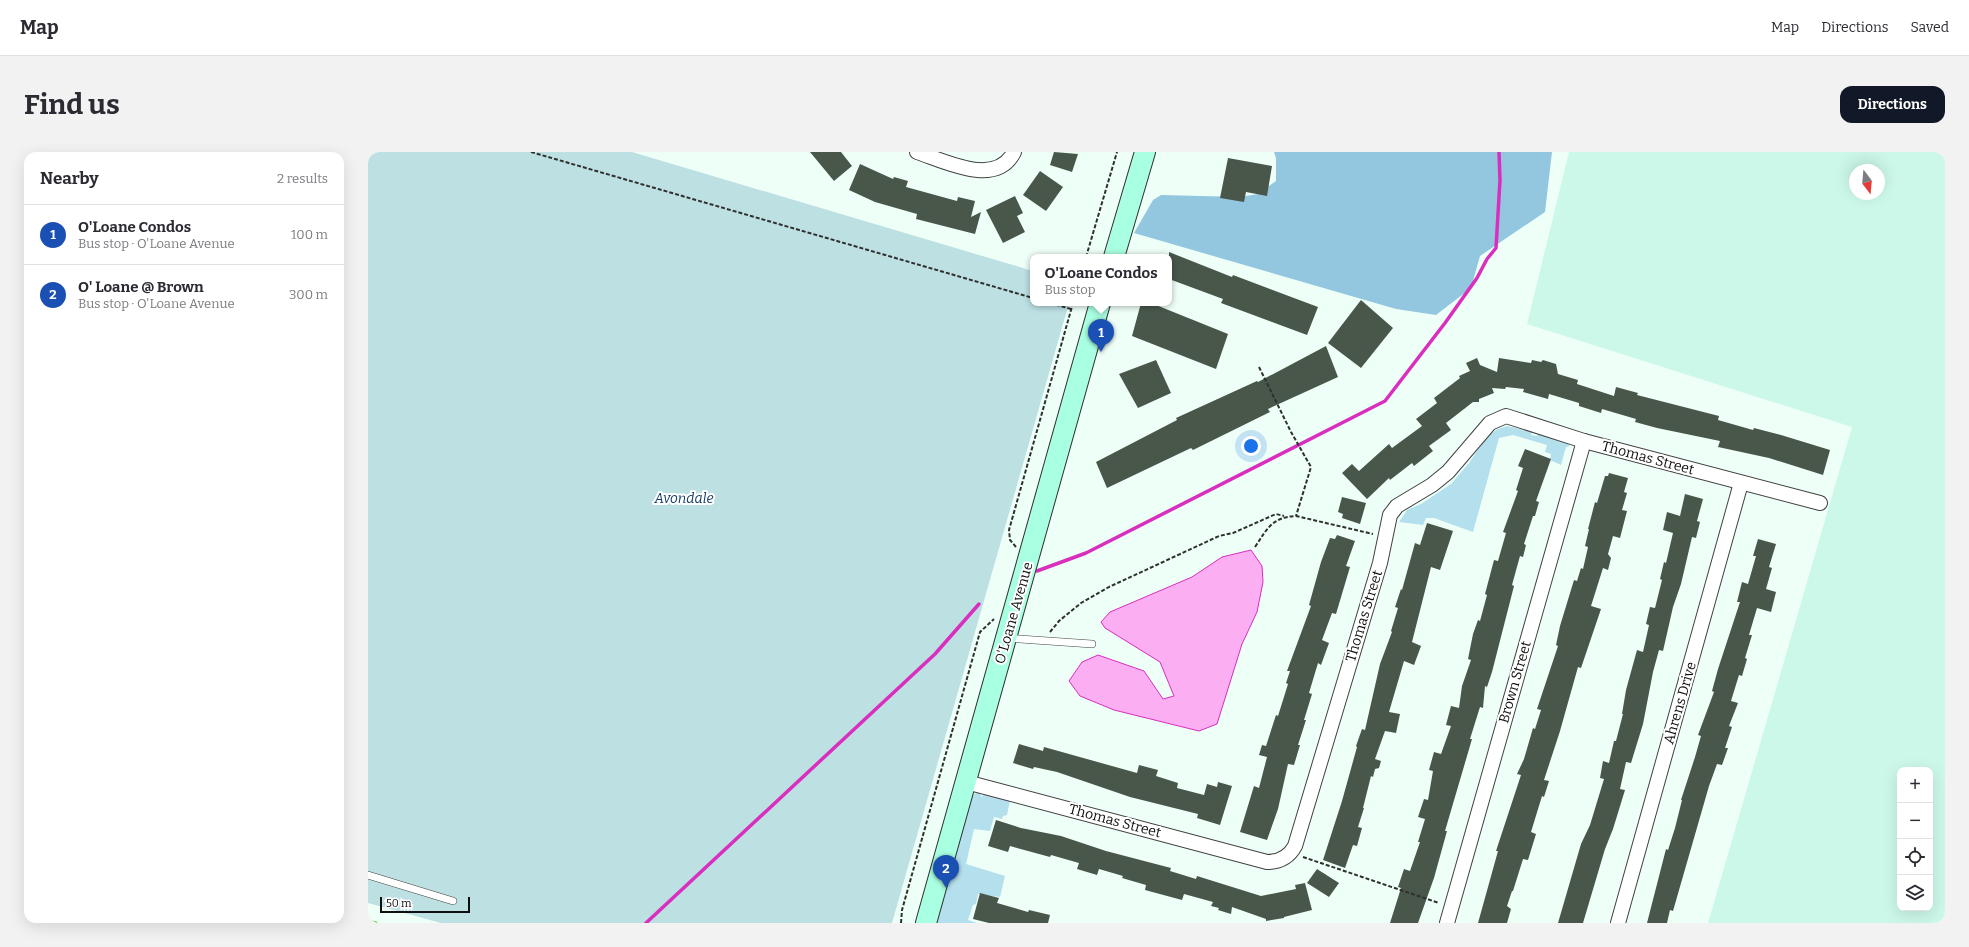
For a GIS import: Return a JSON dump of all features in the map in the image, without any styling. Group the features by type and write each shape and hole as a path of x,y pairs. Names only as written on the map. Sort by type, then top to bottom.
{"street":[{"path":"917,152 975,170 990,170 1001,167 1014,152"},
{"path":"1115,254 1145,152"},
{"name":"O'Loane Avenue","path":"926,923 1099,306"},
{"name":"Thomas Street","path":"966,782 1267,862 1279,861 1291,852 1295,846 1380,563 1390,515 1397,506 1432,485 1448,472 1484,429 1497,419 1506,416 1584,441 1820,503"},
{"name":"Brown Street","path":"1447,923 1584,441"},
{"name":"Ahrens Drive","path":"1618,923 1741,483"}],"lane":[{"path":"1006,638 1092,644"},
{"path":"368,875 453,901"}],"path":[{"path":"531,152 1030,297"},
{"path":"1087,254 1117,152"},
{"path":"1060,306 1071,309"},
{"path":"1015,553 1016,547 1010,540 1009,530 1072,306"},
{"path":"1258,367 1291,432 1311,467 1296,516"},
{"path":"1044,641 1059,621 1081,603 1109,587 1150,569 1156,564 1206,541 1234,533 1276,514 1296,516 1386,538"},
{"path":"1255,547 1270,525 1284,516"},
{"path":"901,923 902,910 980,632 996,618"},
{"path":"1291,852 1451,908"}],"green space":[{"name":"Avondale","path":"368,152 632,152 1030,270 1030,306 1068,306 892,923 441,923 368,903"},
{"path":"1569,152 1945,152 1945,923 1708,923 1852,427 1527,324"}],"shaded area":[{"path":"1274,152 1552,152 1545,212 1480,256 1471,288 1436,315 1396,309 1134,233 1153,200 1161,195 1240,197 1258,194 1276,181 1276,158"},
{"path":"1507,426 1532,432 1531,435 1537,436 1538,433 1566,442 1570,446 1566,447 1561,465 1550,460 1551,454 1545,452 1547,445 1513,435 1499,438 1473,532 1434,518 1426,518 1423,525 1399,522 1407,510 1421,504 1451,484 1469,463 1487,436 1498,429"},
{"path":"1251,550 1262,566 1263,582 1257,612 1242,644 1217,724 1199,731 1114,710 1080,696 1069,681 1082,662 1098,655 1144,671 1163,699 1174,696 1160,662 1105,628 1101,622 1110,612 1192,577 1222,557"},
{"path":"979,792 982,797 984,793 1010,800 1007,815 1003,816 1002,819 994,817 990,831 974,829 966,864 1005,876 1000,897 978,894 976,904 973,905 968,920 977,923 936,923 966,819 966,812 972,795"}],"building":[{"path":"810,152 841,152 852,166 834,181"},
{"path":"1054,152 1078,154 1072,172 1050,165"},
{"path":"1228,158 1272,166 1267,196 1246,192 1244,202 1220,198"},
{"path":"860,164 893,179 894,177 908,181 906,187 957,201 958,197 975,201 971,217 981,212 975,234 916,219 917,214 875,202 849,190"},
{"path":"1040,171 1063,187 1046,211 1023,195"},
{"path":"1015,196 1023,213 1017,216 1025,232 1003,243 986,210"},
{"path":"1169,252 1232,277 1233,275 1318,307 1307,335 1221,303 1223,299 1172,280 1172,254 1169,254"},
{"path":"1361,300 1393,328 1361,368 1328,343"},
{"path":"1140,306 1158,306 1228,334 1216,369 1132,336"},
{"path":"1326,346 1338,377 1268,409 1270,412 1193,450 1191,448 1107,488 1096,462 1177,420 1176,418 1257,381 1258,382"},
{"path":"1477,358 1480,365 1497,372 1499,358 1531,363 1532,360 1541,362 1543,360 1556,364 1558,374 1578,380 1577,384 1614,396 1616,387 1638,393 1637,395 1719,416 1718,420 1753,430 1754,428 1781,435 1830,450 1823,475 1769,458 1718,447 1720,441 1657,428 1635,422 1636,419 1602,409 1601,413 1579,406 1579,403 1549,394 1548,399 1523,392 1524,389 1506,387 1505,389 1492,388 1494,393 1479,399 1479,402 1473,402 1446,423 1451,430 1429,446 1433,451 1414,466 1412,463 1390,480 1389,478 1367,499 1342,473 1352,464 1359,471 1389,444 1392,448 1422,426 1416,419 1437,403 1434,398 1460,378 1459,376 1470,371 1466,363"},
{"path":"1156,360 1171,393 1138,408 1119,374"},
{"path":"1525,449 1551,459 1536,501 1539,502 1524,544 1526,545 1523,557 1520,556 1512,585 1514,586 1492,672 1487,687 1485,686 1483,708 1480,707 1470,739 1472,739 1445,831 1447,831 1434,878 1418,923 1390,923 1401,888 1398,887 1404,869 1410,871 1420,842 1418,842 1425,819 1418,817 1424,799 1428,800 1433,771 1429,770 1434,752 1441,754 1451,726 1446,725 1451,706 1459,708 1462,686 1471,660 1468,659 1473,634 1478,620 1480,621 1494,560 1498,561 1506,533 1503,532 1518,491 1516,490 1523,468 1518,466"},
{"path":"1609,473 1628,478 1624,492 1627,493 1622,510 1627,511 1620,538 1613,536 1608,554 1611,558 1608,570 1603,568 1591,606 1601,609 1581,668 1578,667 1560,731 1544,780 1549,781 1544,797 1542,796 1531,832 1536,834 1528,860 1523,859 1507,906 1511,909 1507,923 1478,923 1498,851 1496,851 1521,775 1517,774 1524,759 1533,728 1535,729 1541,710 1537,709 1558,646 1556,645 1560,626 1574,580 1577,581 1581,568 1583,569 1588,547 1585,546 1588,529 1595,502 1597,503 1605,476 1608,476"},
{"path":"1685,494 1703,499 1697,521 1700,522 1696,538 1692,537 1663,651 1659,650 1653,672 1643,724 1631,763 1626,762 1620,789 1625,790 1605,849 1583,923 1558,923 1581,844 1590,825 1604,779 1600,778 1603,761 1609,763 1614,741 1616,741 1623,714 1626,690 1637,650 1643,652 1649,625 1646,624 1650,607 1655,608 1662,580 1660,579 1664,562 1666,563 1673,533 1663,530 1667,512 1680,516"},
{"path":"1342,497 1366,503 1360,524 1342,518 1343,514 1338,512"},
{"path":"1427,523 1453,531 1440,570 1431,567 1412,642 1421,646 1414,665 1404,661 1389,712 1400,714 1396,733 1385,731 1375,759 1381,761 1379,768 1375,769 1373,777 1371,776 1358,827 1362,828 1357,846 1353,845 1345,868 1323,860 1342,801 1357,747 1356,746 1362,729 1365,730 1380,664 1392,632 1391,631 1398,608 1395,607 1401,589 1402,590 1415,543 1420,545"},
{"path":"1337,535 1355,541 1346,566 1350,567 1336,614 1332,613 1322,640 1329,643 1321,665 1318,663 1309,693 1312,694 1298,745 1300,745 1294,765 1288,764 1278,809 1267,840 1240,832 1254,786 1259,788 1267,757 1259,755 1262,745 1266,746 1276,715 1278,716 1288,684 1286,683 1290,671 1287,671 1311,606 1309,605 1321,562 1330,538 1335,539"},
{"path":"1758,539 1776,544 1769,567 1772,568 1766,589 1776,592 1771,612 1757,608 1749,635 1752,635 1745,658 1747,659 1742,676 1739,675 1731,701 1738,703 1729,726 1732,727 1725,748 1728,748 1722,765 1717,764 1709,786 1673,911 1670,910 1667,923 1647,923 1666,849 1668,850 1675,828 1681,800 1701,736 1698,735 1714,692 1712,691 1718,669 1740,602 1737,602 1742,582 1748,584 1756,556 1753,556"},
{"path":"1019,744 1043,751 1044,747 1137,773 1139,765 1158,770 1156,776 1178,783 1177,788 1204,795 1207,784 1217,787 1218,782 1232,786 1220,825 1197,818 1198,814 1130,797 1057,772 1034,767 1033,769 1013,763"},
{"path":"996,820 1021,828 1061,836 1106,851 1171,868 1170,871 1196,879 1197,876 1261,896 1296,889 1295,885 1305,883 1312,910 1284,918 1266,921 1266,919 1232,907 1231,914 1218,910 1219,908 1211,906 1213,902 1184,894 1182,900 1145,890 1146,885 1122,878 1123,876 1099,869 1097,875 1077,869 1079,863 1051,855 1050,857 1010,846 1008,852 988,846"},
{"path":"1317,869 1339,883 1329,897 1307,883"},
{"path":"980,893 999,898 997,903 1028,912 1029,910 1050,915 1048,923 989,923 973,919"}],"waterway":[{"path":"1037,571 1086,553 1385,401 1445,323 1477,278 1487,259 1496,248 1500,180 1499,152"},
{"path":"646,923 935,654 979,604"}],"railway":[{"path":"368,921 376,923"}],"place":[{"name":"O'Loane Condos","path":"1101,352"},
{"name":"O' Loane @ Brown","path":"946,888"}]}
